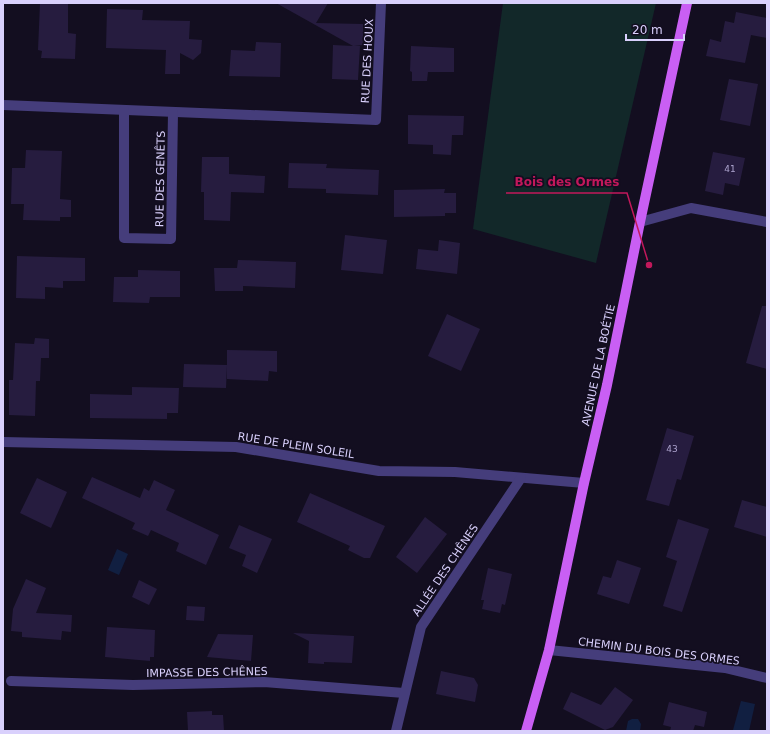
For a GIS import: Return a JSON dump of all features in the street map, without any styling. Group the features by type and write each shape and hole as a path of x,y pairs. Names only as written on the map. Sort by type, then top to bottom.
{"main road":[{"name":"AVENUE DE LA BOÉTIE","path":"526,731 549,650 584,483 608,385 640,222 687,3"}],"street":[{"name":"RUE DES HOUX","path":"173,112 376,120 381,3"},
{"path":"3,105 173,112"},
{"name":"RUE DES GENÊTS","path":"124,110 124,238 171,239 173,112"},
{"path":"640,222 691,208 767,222"},
{"name":"RUE DE PLEIN SOLEIL","path":"3,442 236,447 379,471 455,472 584,483"},
{"name":"ALLÉE DES CHÊNES","path":"396,731 420,627 521,478"},
{"name":"CHEMIN DU BOIS DES ORMES","path":"549,650 726,668 767,678"},
{"name":"IMPASSE DES CHÊNES","path":"11,681 132,685 264,682 404,693"}],"green space":[{"path":"503,3 656,3 596,263 473,229"}],"water":[{"path":"117,549 128,554 119,575 108,570"},
{"path":"741,701 755,704 749,731 733,730"},
{"path":"638,719 641,724 640,731 626,731 628,721"}],"building":[{"path":"40,3 68,3 68,33 76,34 75,59 41,58 42,51 38,50"},
{"path":"276,3 328,3 316,23 363,24 363,45 354,46 360,46 358,80 332,79 333,45 353,46"},
{"path":"107,9 143,10 142,20 190,21 189,39 202,40 201,53 193,60 180,53 180,74 165,74 166,50 106,48"},
{"path":"736,12 767,18 767,38 751,35 745,63 706,56 710,39 721,42 725,21 734,23"},
{"path":"256,42 281,43 280,77 229,76 231,50 255,51"},
{"path":"411,46 454,48 454,72 428,72 427,81 412,81 412,72 410,71"},
{"path":"729,79 758,84 750,126 720,120"},
{"path":"408,115 464,116 463,135 452,135 451,155 433,154 433,145 408,144"},
{"path":"26,150 62,151 60,199 71,200 71,217 60,217 60,221 23,220 24,204 11,204 12,168 25,168"},
{"path":"713,152 745,158 739,186 725,183 723,195 705,191"},
{"path":"202,157 229,157 229,174 265,176 264,193 231,192 230,221 204,220 204,192 201,192"},
{"path":"289,163 327,164 326,168 379,170 378,195 326,193 326,189 288,188"},
{"path":"445,189 444,193 456,193 456,213 445,213 445,216 394,217 394,190"},
{"path":"345,235 387,240 383,274 341,270"},
{"path":"439,240 460,243 457,274 416,269 418,249 438,251"},
{"path":"17,256 85,258 85,281 63,281 63,288 45,287 45,299 16,298"},
{"path":"238,260 296,262 295,288 243,286 243,291 215,291 214,268 237,268"},
{"path":"138,270 180,271 180,297 150,297 149,303 113,302 114,277 138,277"},
{"path":"762,306 767,306 767,369 746,363"},
{"path":"447,314 480,329 461,371 428,356"},
{"path":"35,338 49,339 49,358 41,358 40,381 36,381 35,416 9,415 9,380 13,380 15,343 34,344"},
{"path":"227,350 277,351 277,372 269,371 268,381 227,379"},
{"path":"184,364 227,365 226,388 183,387"},
{"path":"132,387 179,388 178,413 167,413 167,419 90,418 90,394 132,395"},
{"path":"667,428 694,436 681,480 677,479 669,506 646,500"},
{"path":"92,477 140,498 144,488 149,491 154,480 175,490 166,510 219,535 206,565 176,551 179,543 151,530 148,536 132,529 135,523 82,498"},
{"path":"37,478 67,492 51,528 20,513"},
{"path":"310,493 385,526 370,558 364,558 348,550 350,546 297,522"},
{"path":"742,500 767,507 767,537 734,527"},
{"path":"425,517 447,534 417,573 396,557"},
{"path":"678,519 709,529 682,612 663,606 677,561 666,557"},
{"path":"239,525 272,539 257,573 242,566 246,555 229,548"},
{"path":"617,560 641,568 629,604 597,594 603,576 611,578"},
{"path":"488,568 512,574 505,605 502,604 500,613 482,609 484,600 481,600"},
{"path":"26,579 46,588 36,613 72,615 71,632 62,631 61,640 22,637 22,632 11,631 13,609"},
{"path":"139,580 157,589 149,605 132,597"},
{"path":"187,606 205,607 204,621 186,620"},
{"path":"107,627 155,630 154,657 150,657 150,661 105,657"},
{"path":"293,633 354,636 352,663 308,663 309,641"},
{"path":"218,634 253,635 251,661 207,657"},
{"path":"441,671 474,678 478,685 475,702 436,694"},
{"path":"615,687 633,700 613,727 605,730 563,709 571,692 601,705"},
{"path":"669,702 707,712 704,727 695,725 693,731 670,731 671,727 663,725"},
{"path":"212,711 212,715 223,715 224,731 188,731 187,712"}],"place":[{"name":"Bois des Ormes","path":"649,265"}]}
